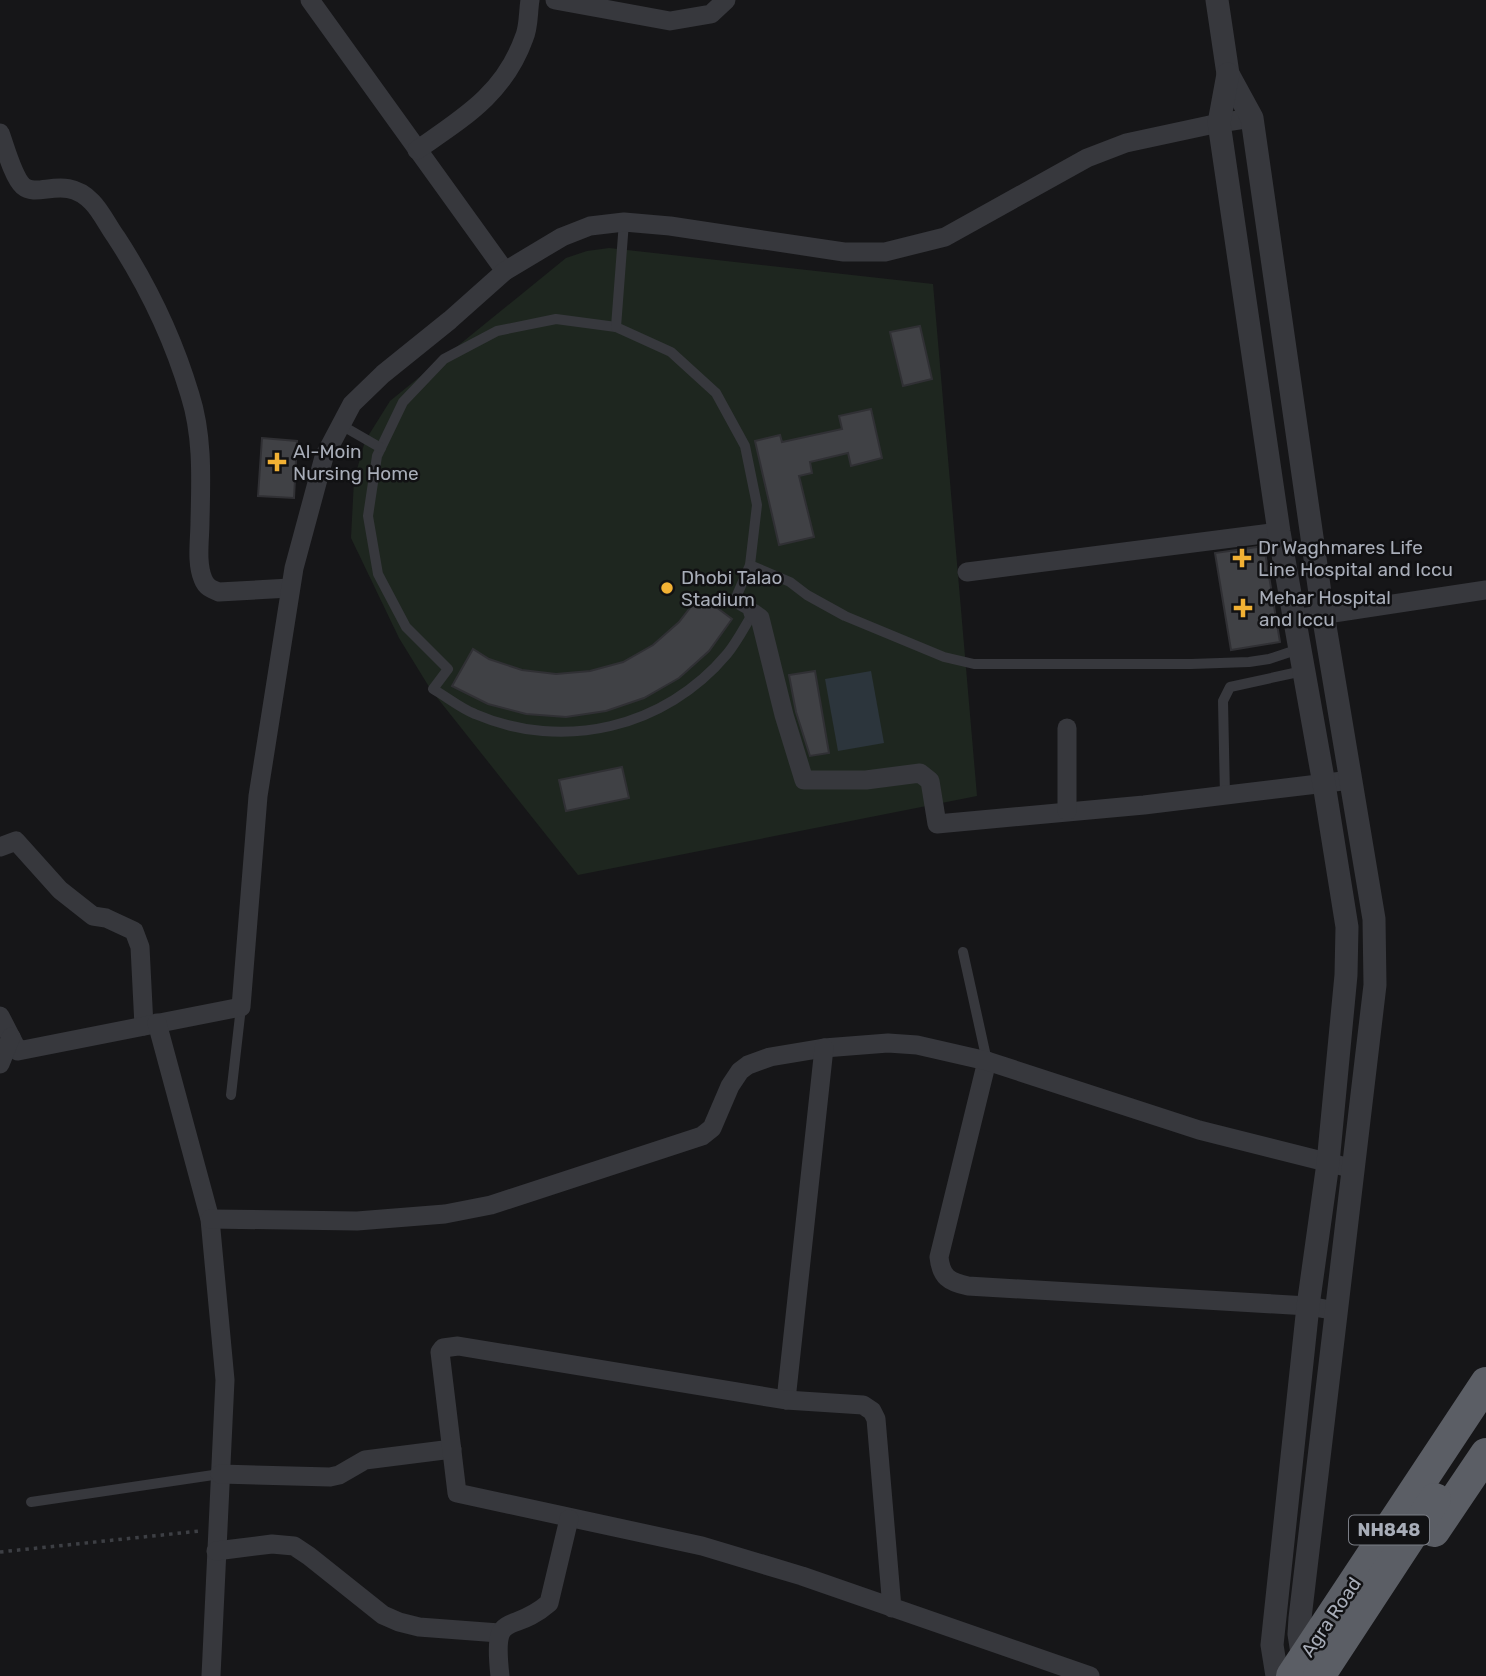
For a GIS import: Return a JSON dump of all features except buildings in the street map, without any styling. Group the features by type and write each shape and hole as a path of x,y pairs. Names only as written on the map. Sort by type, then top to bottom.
{"highway":[{"name":"Agra Road","path":"1299,1673 1486,1383"},
{"path":"1299,1673 1486,1422"},
{"name":"Agra Road","path":"1338,1676 1486,1454"}],"street":[{"path":"310,0 505,271"},
{"path":"416,150 476,108 495,91 511,67 526,36 530,0"},
{"path":"555,0 670,21 711,13 726,0"},
{"path":"1217,0 1228,74 1219,122 1279,532 1325,784 1347,927 1346,975 1328,1163 1308,1306 1272,1645 1299,1673"},
{"path":"1228,74 1252,118 1323,614 1374,919 1376,956 1376,985 1300,1618 1299,1673"},
{"path":"0,1016 18,1051 241,1007 258,796 290,588 324,457 352,404 383,374 505,271 562,237 590,226 624,222 670,226 844,252 884,252 945,237 1087,158 1126,143 1219,122 1252,118"},
{"path":"0,133 18,180 25,188 35,190 61,187 78,190 93,203 139,272 157,307 196,416 201,463 199,559 204,583 219,592 290,588"},
{"path":"967,572 1279,532"},
{"path":"1294,619 1486,590"},
{"path":"753,613 760,618 784,715 804,780 866,780 920,773 930,781 937,824 1144,805 1351,780"},
{"path":"1067,728 1067,811"},
{"path":"0,847 16,841 60,890 93,916 107,918 134,931 141,947 151,1025 210,1219 225,1380 211,1676"},
{"path":"0,1064 10,1037"},
{"path":"210,1219 357,1221 445,1214 491,1205 702,1136 712,1128 730,1087 740,1071 748,1065 770,1057 824,1048 888,1043 917,1045 987,1061 1199,1130 1354,1169"},
{"path":"786,1401 824,1048"},
{"path":"987,1061 939,1257 945,1278 968,1286 1308,1306 1337,1311"},
{"path":"892,1608 876,1419 872,1411 863,1405 786,1401 458,1346 451,1346 440,1352 457,1493 702,1546 802,1576 892,1608 1090,1676"},
{"path":"219,1474 330,1477 339,1475 365,1460 452,1449"},
{"path":"500,1676 497,1648 499,1633 503,1627 539,1611 549,1603 569,1519"},
{"path":"216,1550 272,1544 294,1546 383,1615 399,1622 419,1627 499,1633"}],"lane":[{"path":"616,327 624,222"},
{"path":"556,319 616,327 671,352 716,393 745,446 757,505 750,565 734,602 753,613 728,653 695,686 656,712 645,716 611,727 565,733 518,729 473,714 433,689 448,669 406,627 378,574 368,516 377,456 381,448 403,402 444,359 497,331 556,319"},
{"path":"341,425 381,448"},
{"path":"750,565 790,582 807,595 845,616 944,657 974,664 1191,664 1269,659 1301,660"},
{"path":"1225,796 1223,701 1230,687 1301,660"},
{"path":"962,952 987,1061"},
{"path":"231,1095 241,1007"},
{"path":"32,1502 219,1474"}],"path":[{"path":"0,1552 217,1529"}],"shaded area":[{"name":"Dhobi Talao Stadium","path":"609,248 933,284 977,796 578,875 431,690 399,638 351,538 354,480 365,441 390,401 566,258"},
{"path":"871,671 884,743 838,751 825,679"}],"place":[{"name":"Al-Moin Nursing Home","path":"277,462"},
{"name":"Dr Waghmares Life Line Hospital and Iccu","path":"1242,558"},
{"name":"Dhobi Talao Stadium","path":"667,588"},
{"name":"Mehar Hospital and Iccu","path":"1243,608"}]}
